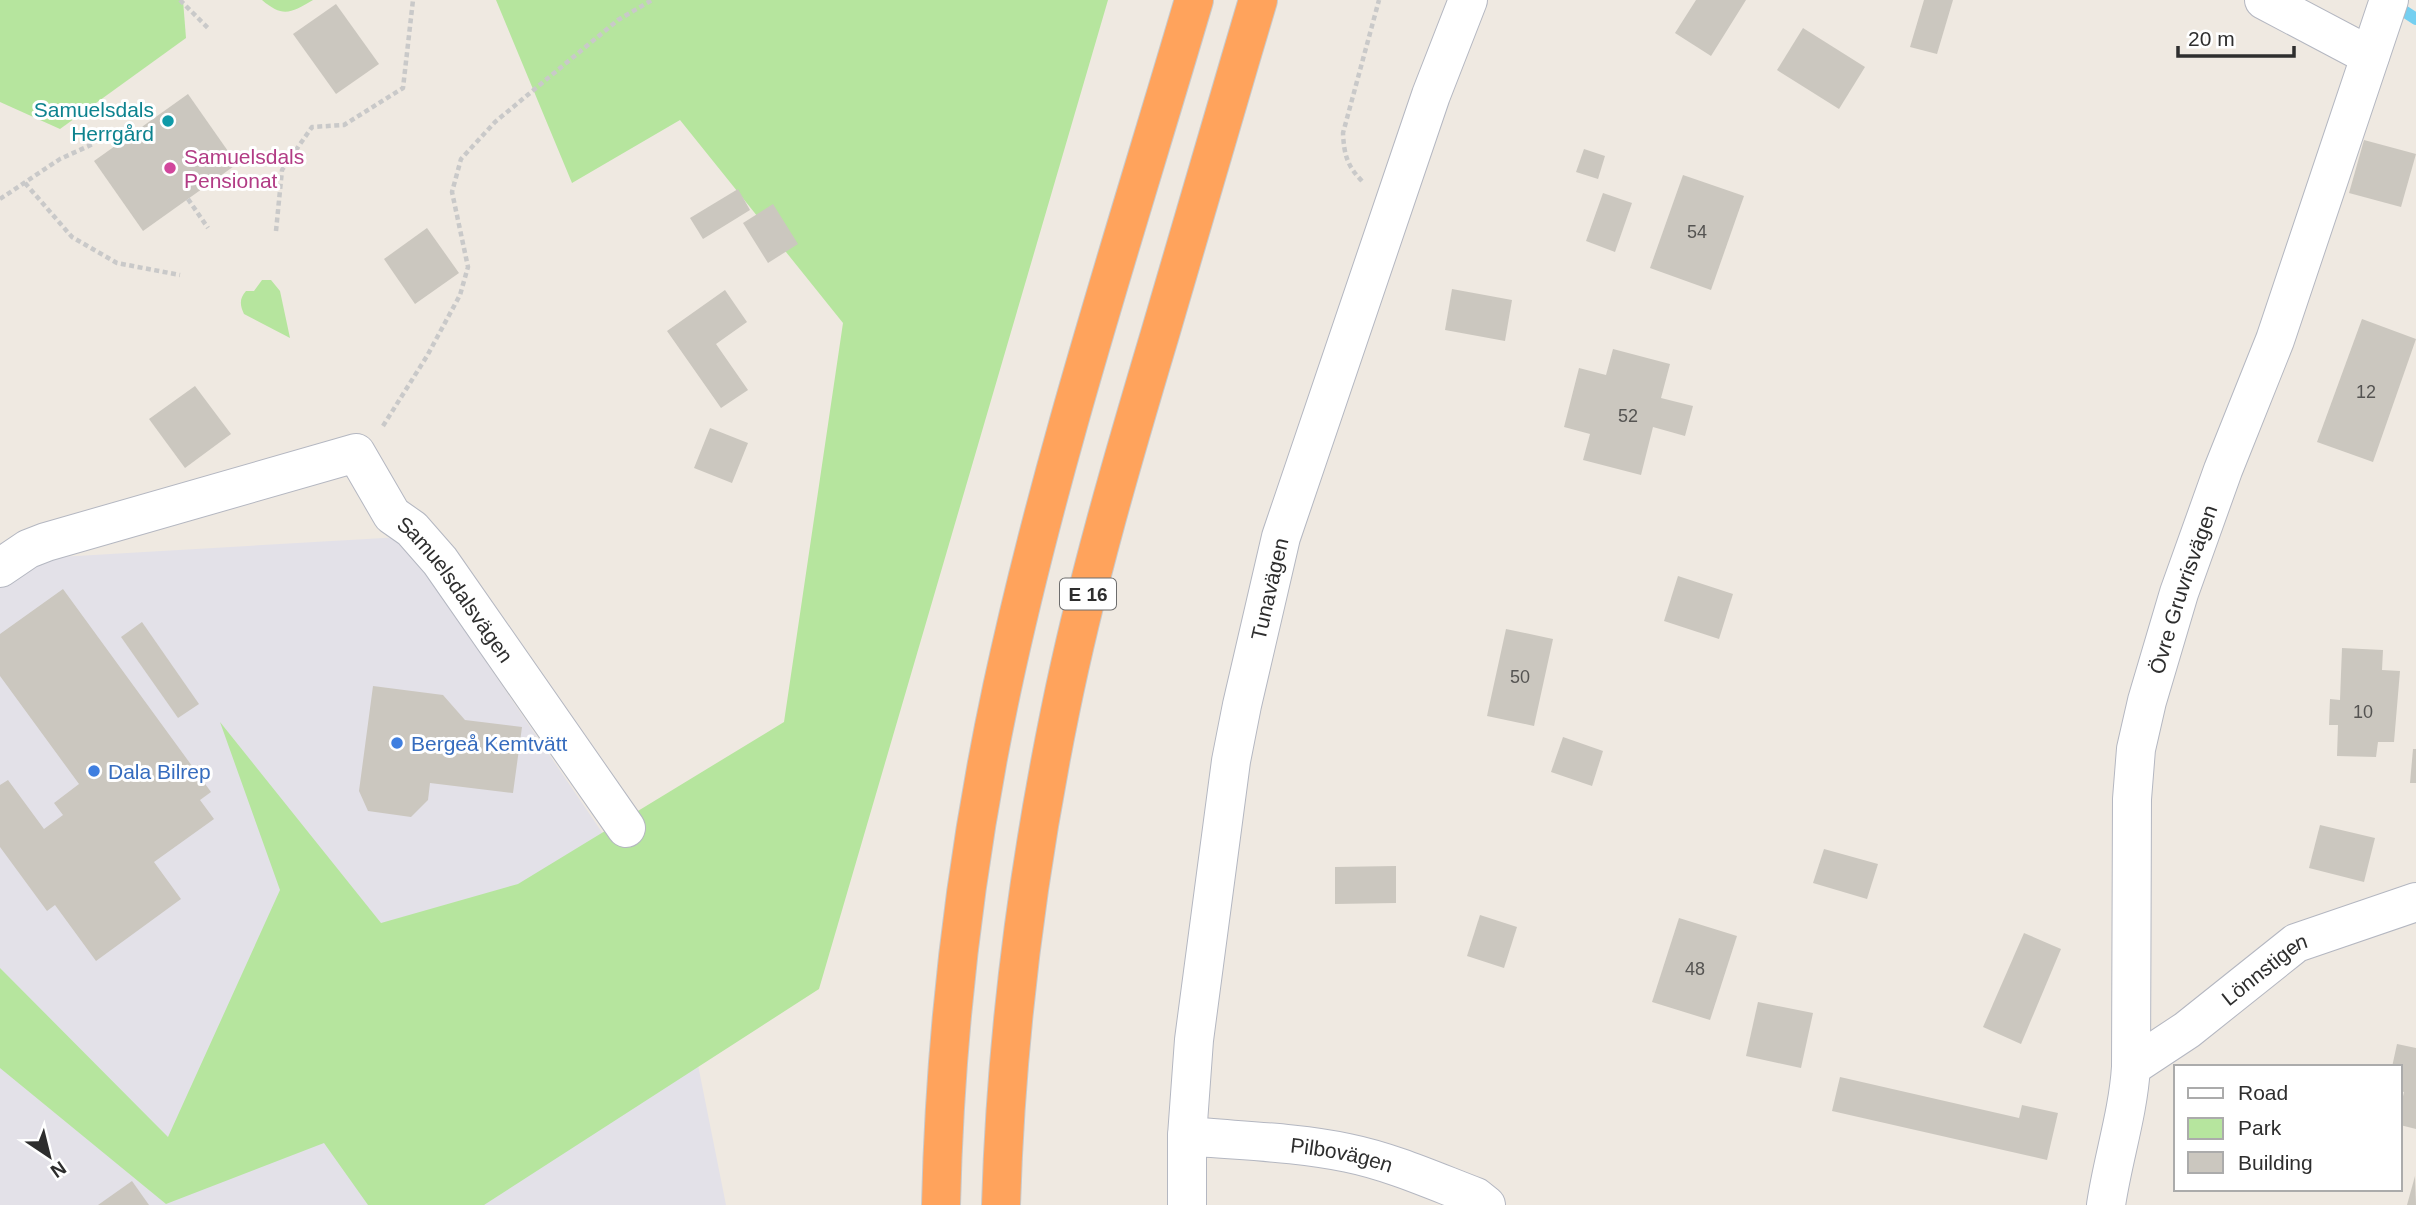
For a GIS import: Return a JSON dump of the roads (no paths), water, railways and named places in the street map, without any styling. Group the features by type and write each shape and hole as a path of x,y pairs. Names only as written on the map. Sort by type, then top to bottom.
{"highway":[{"name":"E 16","path":"941,1205 950,1051 961,936 977,823 1002,690 1052,486 1194,0"},
{"name":"E 16","path":"1001,1205 1009,1063 1020,951 1036,840 1060,711 1081,620 1139,401 1258,0"}],"street":[{"name":"Tunavägen","path":"1187,1205 1187,1136 1194,1040 1231,761 1281,537 1431,94 1468,0"},
{"path":"2264,0 2370,56"},
{"name":"Övre Gruvrisvägen","path":"2106,1205 2111,1172 2129,1101 2132,799 2136,749 2147,701 2179,593 2223,470 2275,340 2386,8"},
{"name":"Samuelsdalsvägen","path":"0,568 27,549 46,542 356,453 392,515 412,528 440,561 626,828"},
{"name":"Lönnstigen","path":"2131,1067 2187,1030 2296,943 2416,902"},
{"name":"Pilbovägen","path":"1187,1136 1349,1153 1476,1197 1486,1205"}],"waterway":[{"path":"2393,4 2416,19"}],"place":[{"name":"Samuelsdals Herrgård","path":"168,121"},
{"name":"Samuelsdals Pensionat","path":"170,168"},
{"name":"Bergeå Kemtvätt","path":"397,743"},
{"name":"Dala Bilrep","path":"94,771"}]}
